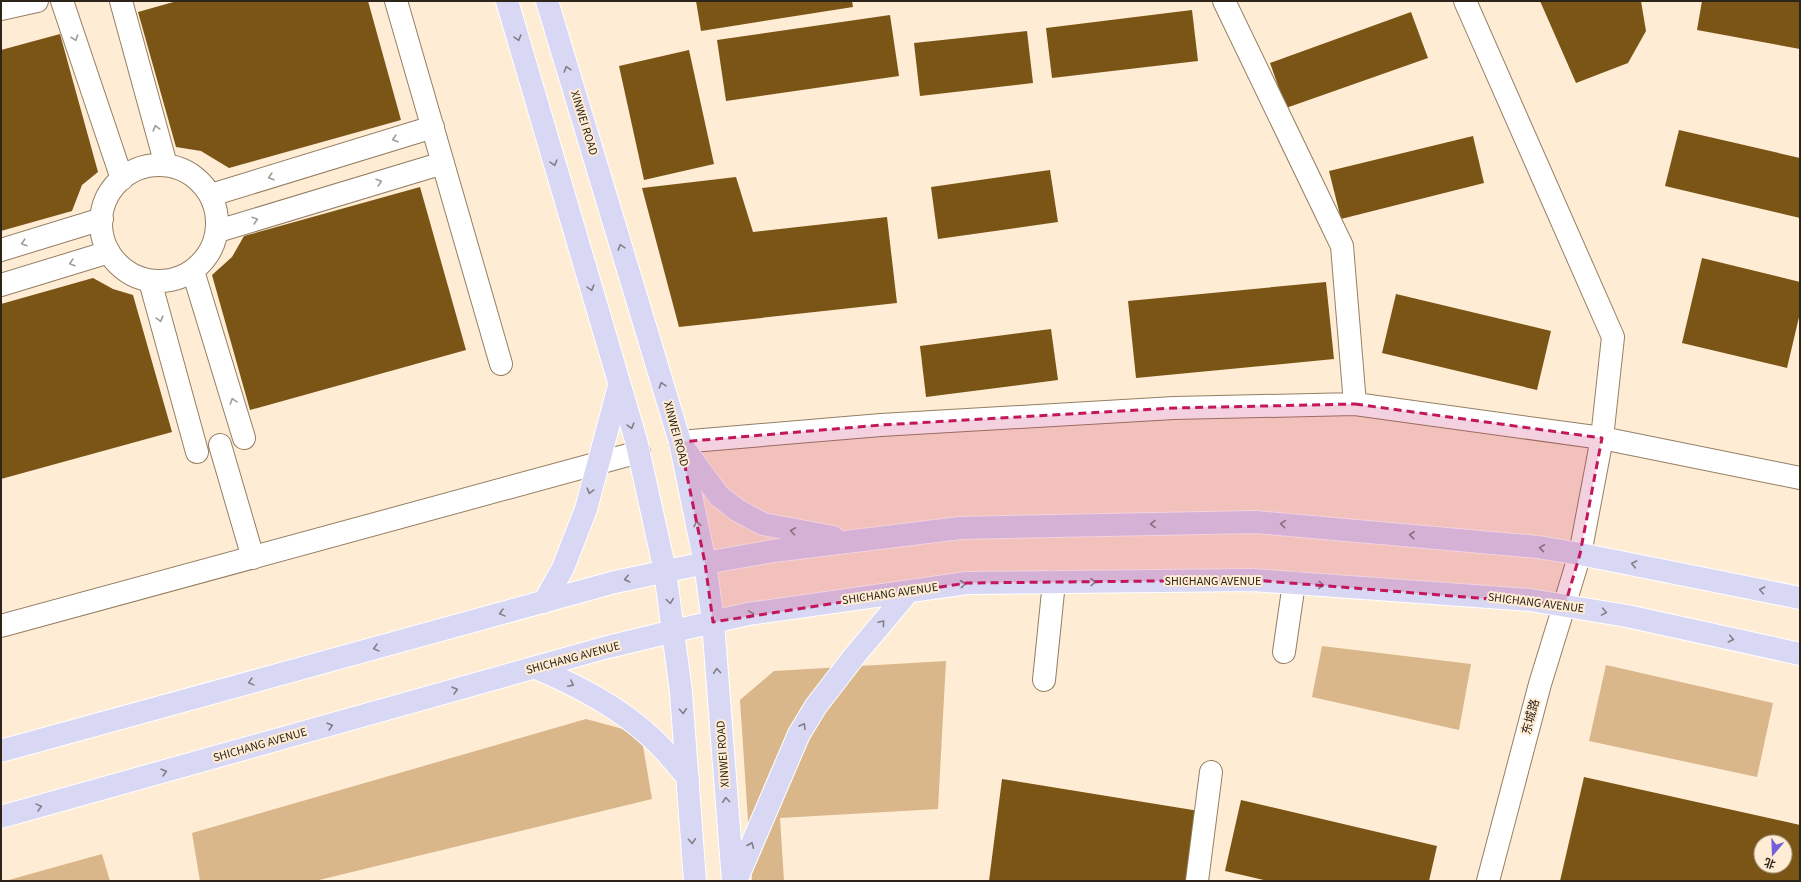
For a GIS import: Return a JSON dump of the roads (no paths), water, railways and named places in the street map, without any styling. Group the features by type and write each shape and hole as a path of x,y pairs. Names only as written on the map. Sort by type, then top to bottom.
{"main road":[{"path":"507,1 639,452 665,571 681,692 695,881"},
{"name":"XINWEI ROAD","path":"547,1 680,442 704,563 713,622 733,881"},
{"path":"544,602 562,568 586,509 619,386"},
{"path":"680,442 719,496 737,510 763,524 860,542"},
{"path":"1,751 615,582 704,563 773,551 860,542 960,528 1255,522 1530,546 1580,554 1800,598"},
{"name":"SHICHANG AVENUE","path":"1,817 674,631 748,614 967,583 1252,580 1523,599 1627,616 1800,654"},
{"path":"736,881 799,734 816,706 856,654 909,591"},
{"path":"536,668 568,682 618,710 654,740 688,778"}],"street":[{"path":"1,9 37,1"},
{"path":"62,1 122,179"},
{"path":"122,1 166,165"},
{"path":"396,1 501,364"},
{"path":"1224,1 1342,246 1355,404"},
{"name":"东城路","path":"1465,1 1613,337 1602,438 1580,554 1540,684 1488,881"},
{"path":"211,195 433,127"},
{"path":"218,231 443,163"},
{"path":"166,165 184,170 199,180 211,195 217,212 218,231 213,248 202,264 187,275 170,281 150,281 130,274 115,261 109,252 105,244 102,219 104,204 113,187 128,174 147,166 166,165"},
{"path":"1,250 102,219"},
{"path":"1,285 109,252"},
{"path":"193,270 244,438"},
{"path":"150,281 197,452"},
{"path":"680,442 881,425 1158,409 1355,404 1602,438 1800,478"},
{"path":"220,445 253,558"},
{"path":"1,626 639,452"},
{"path":"1044,680 1054,582"},
{"path":"1284,652 1294,583"},
{"path":"1197,881 1211,772"}]}
